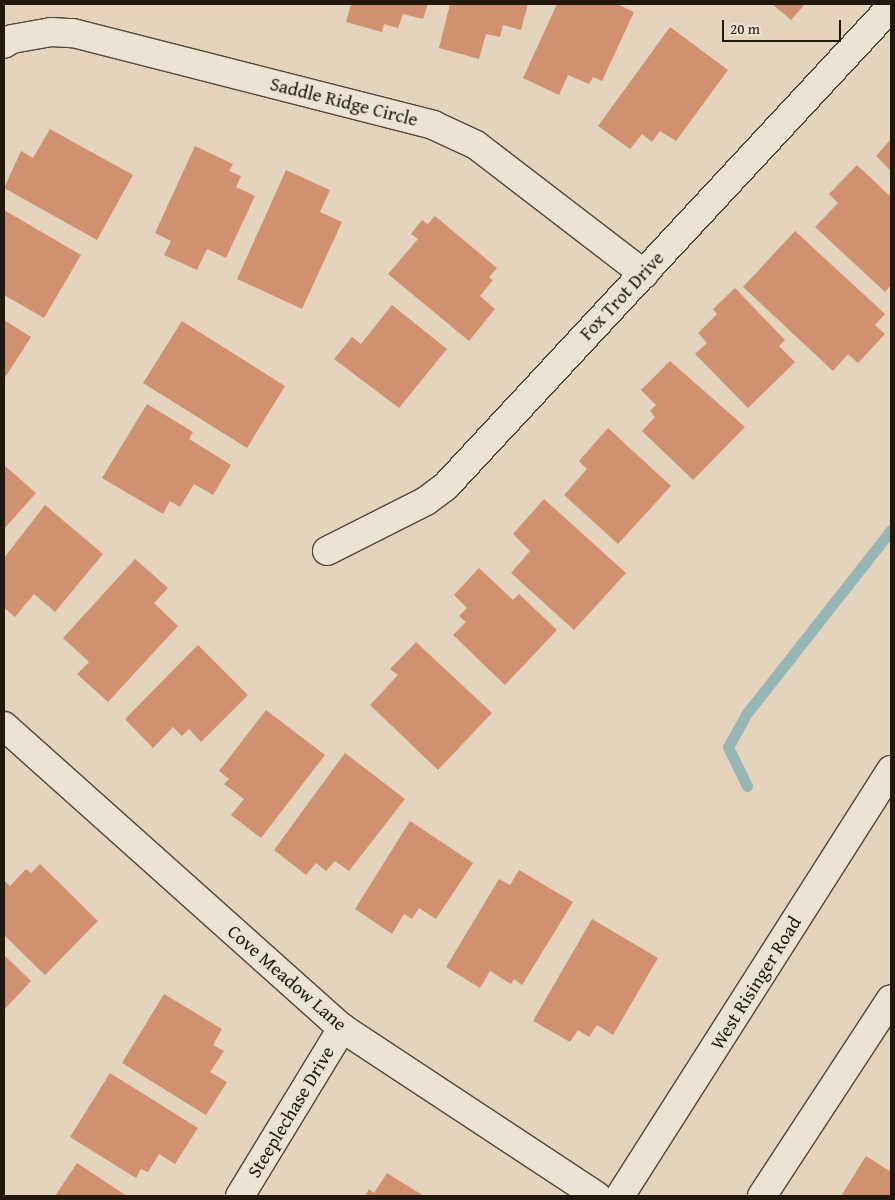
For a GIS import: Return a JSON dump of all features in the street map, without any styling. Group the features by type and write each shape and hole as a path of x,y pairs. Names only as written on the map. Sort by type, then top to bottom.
{"street":[{"name":"Fox Trot Drive","path":"327,551 426,501 446,486 891,7"},
{"name":"Saddle Ridge Circle","path":"4,44 12,39 52,32 74,33 433,124 476,145 644,274"},
{"name":"Cove Meadow Lane","path":"4,726 342,1028 597,1196"},
{"name":"West Risinger Road","path":"620,1196 891,770"},
{"path":"762,1196 891,999"},
{"name":"Steeplechase Drive","path":"240,1196 342,1028"}],"building":[{"path":"351,4 428,4 423,19 403,14 398,28 384,24 382,32 346,22"},
{"path":"450,4 528,4 521,30 503,25 500,37 486,34 479,59 439,48"},
{"path":"557,4 617,4 634,12 602,81 593,77 589,84 568,75 559,95 523,78"},
{"path":"772,4 805,4 791,20"},
{"path":"670,27 728,70 676,141 660,131 652,142 642,134 630,149 598,126"},
{"path":"50,129 133,175 97,240 4,188 21,151 33,158"},
{"path":"891,139 891,171 876,156"},
{"path":"195,146 233,164 229,171 241,176 236,187 255,196 226,258 207,249 197,270 164,255 171,241 155,233"},
{"path":"857,165 891,197 891,285 885,292 815,227 838,203 829,194"},
{"path":"286,170 330,190 320,212 342,222 302,309 237,279"},
{"path":"4,210 81,255 44,318 4,295"},
{"path":"435,216 497,268 489,277 493,280 480,296 495,309 469,341 388,274 418,239 411,234 422,220 428,224"},
{"path":"795,231 885,314 875,325 885,334 858,363 848,354 833,371 743,287"},
{"path":"735,288 785,340 779,346 795,362 748,408 695,354 707,343 698,333 717,314 713,309"},
{"path":"392,305 447,349 399,408 334,359 352,337 361,344"},
{"path":"4,320 31,337 4,379"},
{"path":"182,321 285,386 247,448 143,383"},
{"path":"670,361 745,427 693,480 642,431 655,417 650,411 656,405 641,390"},
{"path":"147,404 193,432 189,439 231,465 213,495 194,484 180,507 170,501 163,514 102,478"},
{"path":"608,428 671,486 618,544 564,495 587,469 579,461"},
{"path":"4,465 36,493 4,529"},
{"path":"544,499 626,573 574,630 511,573 530,551 513,534"},
{"path":"45,505 103,554 55,612 34,594 15,617 4,608 4,558"},
{"path":"135,559 168,588 154,603 178,626 108,702 77,674 89,662 63,638"},
{"path":"479,568 513,600 519,594 557,630 505,685 453,635 466,622 459,616 467,608 454,595"},
{"path":"416,642 492,713 438,770 370,705 398,675 390,669"},
{"path":"198,645 248,695 201,742 189,729 182,736 173,727 153,748 125,719"},
{"path":"266,710 325,755 261,838 231,815 244,799 224,784 229,779 219,771"},
{"path":"345,753 405,799 349,871 335,861 326,871 316,863 306,875 274,850"},
{"path":"410,821 473,863 436,919 419,908 412,919 404,914 392,934 355,909"},
{"path":"40,864 98,921 45,975 4,935 4,880 10,886 26,869 31,873"},
{"path":"519,870 573,902 522,985 514,979 511,984 490,971 480,988 446,967 499,879 510,885"},
{"path":"592,919 658,958 613,1035 597,1025 589,1037 578,1030 570,1042 533,1021"},
{"path":"4,955 31,981 4,1010"},
{"path":"164,994 222,1029 213,1045 224,1051 210,1072 227,1082 206,1115 122,1063"},
{"path":"110,1073 198,1128 175,1164 159,1154 148,1172 141,1169 136,1178 70,1137"},
{"path":"866,1156 891,1172 891,1196 841,1196"},
{"path":"77,1163 127,1196 55,1196"},
{"path":"387,1173 424,1196 365,1196 369,1189 374,1193"}],"waterway":[{"path":"747,786 728,747 747,713 891,530"}]}
